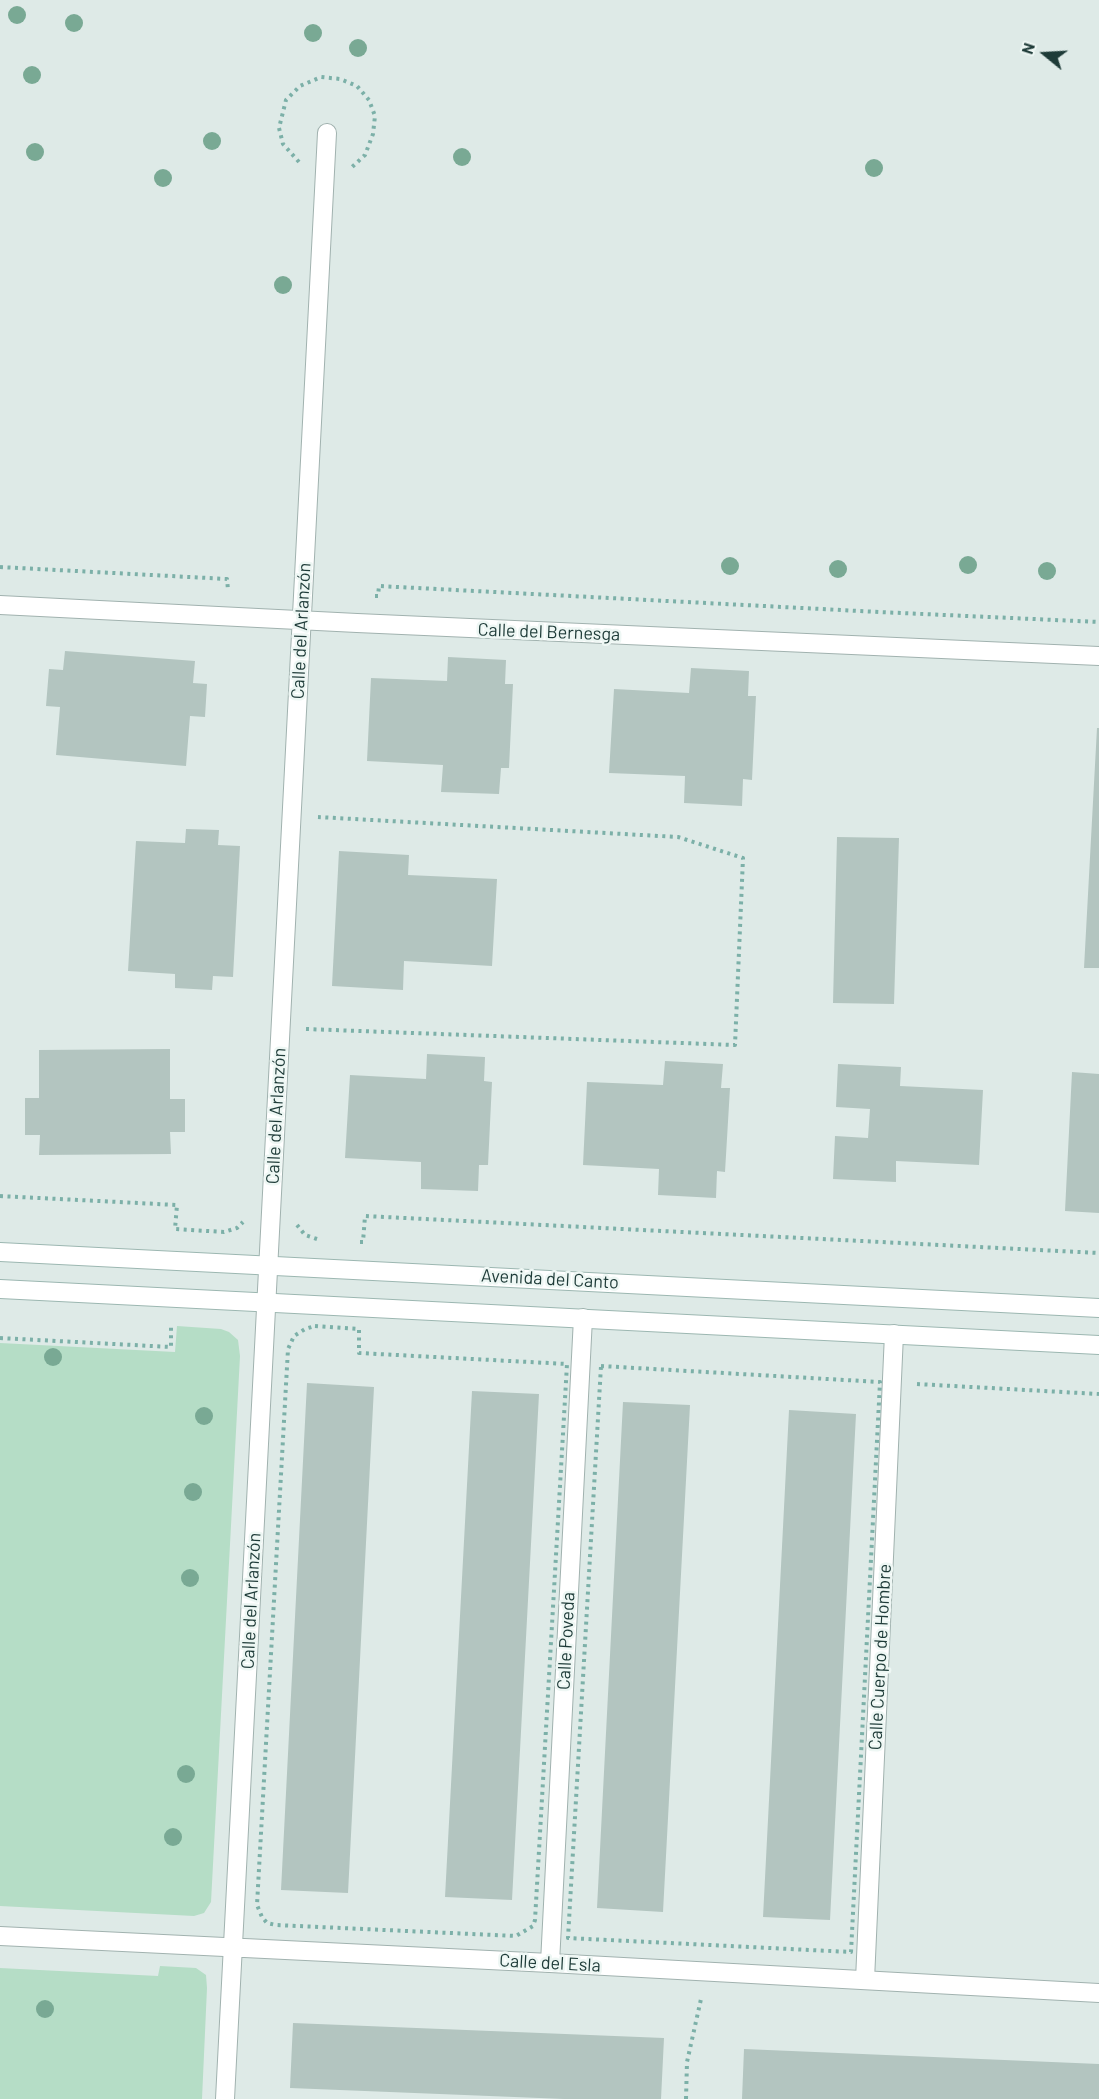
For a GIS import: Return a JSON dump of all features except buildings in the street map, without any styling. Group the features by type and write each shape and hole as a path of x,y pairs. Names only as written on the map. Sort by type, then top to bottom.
{"street":[{"name":"Calle del Arlanzón","path":"225,2099 327,133"},
{"name":"Calle del Bernesga","path":"0,605 302,621 1099,656"},
{"name":"Avenida del Canto","path":"0,1252 1099,1308"},
{"name":"Avenida del Canto","path":"0,1289 1099,1345"},
{"name":"Calle Poveda","path":"550,1963 583,1318"},
{"name":"Calle Cuerpo de Hombre","path":"865,1980 894,1334"},
{"name":"Calle del Esla","path":"0,1936 1099,1993"}],"path":[{"path":"303,169 284,144 279,128 281,116 286,100 300,86 321,77 340,79 357,86 369,100 375,116 373,134 365,155 345,172"},
{"path":"0,567 227,579 227,590 237,590"},
{"path":"369,596 378,596 379,586 1099,622"},
{"path":"300,1029 735,1045 743,858 678,837 311,816"},
{"path":"0,1196 177,1205 175,1229 225,1232 237,1228 247,1215"},
{"path":"294,1216 296,1225 305,1235 313,1239 322,1239"},
{"path":"352,1242 363,1242 365,1216 1099,1253"},
{"path":"0,1338 171,1347 172,1321"},
{"path":"315,1326 359,1329 359,1353 567,1364 536,1911 533,1926 516,1936 276,1926 267,1923 257,1905 288,1349 294,1336 315,1326"},
{"path":"601,1366 880,1382 851,1952 568,1938 598,1399 601,1366"},
{"path":"916,1384 1099,1394"},
{"path":"689,1999 713,2000"},
{"path":"686,2099 687,2062 701,1999"}],"green space":[{"path":"177,1326 221,1329 229,1332 238,1340 240,1356 211,1902 204,1913 194,1916 0,1906 0,1343 175,1352"},
{"path":"160,1966 196,1968 206,1975 202,2099 0,2099 0,1968 158,1976"}]}
